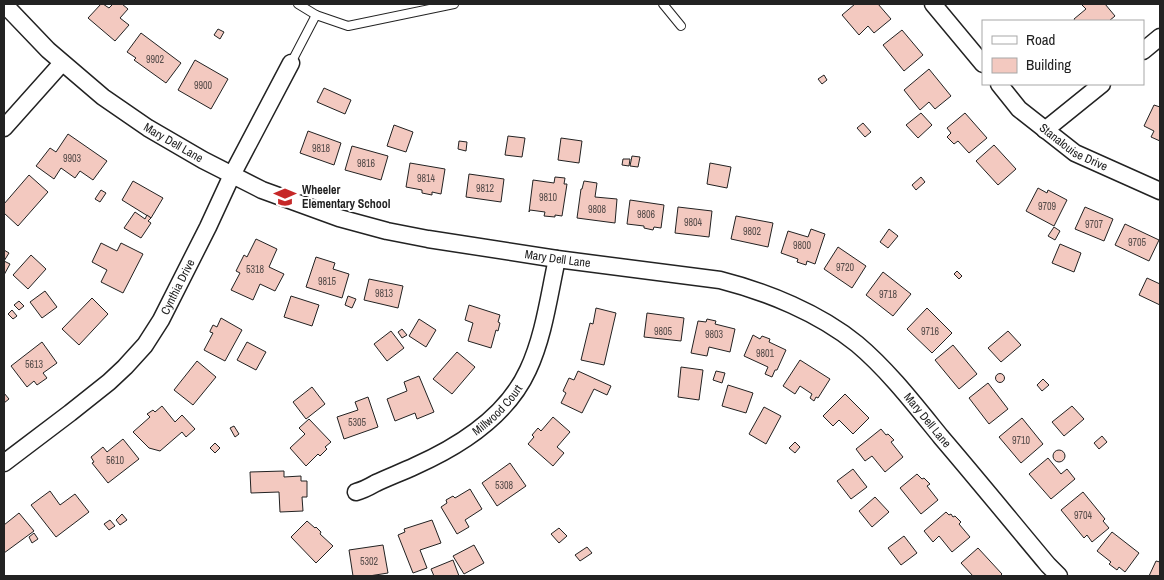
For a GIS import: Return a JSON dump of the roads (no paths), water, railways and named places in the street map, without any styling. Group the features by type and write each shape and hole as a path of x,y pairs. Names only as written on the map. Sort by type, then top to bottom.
{"street":[{"name":"Mary Dell Lane","path":"4,4 48,50 103,97 148,128 203,160 262,190 338,218 387,231 557,259 720,280 768,295 828,324 856,344 878,364 1059,576"},
{"path":"933,4 982,63"},
{"path":"1144,50 1160,37"},
{"path":"4,128 62,63"},
{"name":"Cynthia Drive","path":"4,463 109,382 145,345 161,320 232,175 291,63"},
{"name":"Stanalouise Drive","path":"1000,85 1019,109 1075,153 1160,192"},
{"path":"1045,130 1101,85"},
{"name":"Millwood Court","path":"356,492 367,489 376,483 424,462 459,443 486,424 502,408 519,387 529,368 546,313 557,259"}],"lane":[{"path":"298,4 316,15 348,26 454,4"},
{"path":"663,4 681,26"},
{"path":"291,63 316,15"}],"place":[{"name":"Wheeler Elementary School","path":"285,197"}]}
